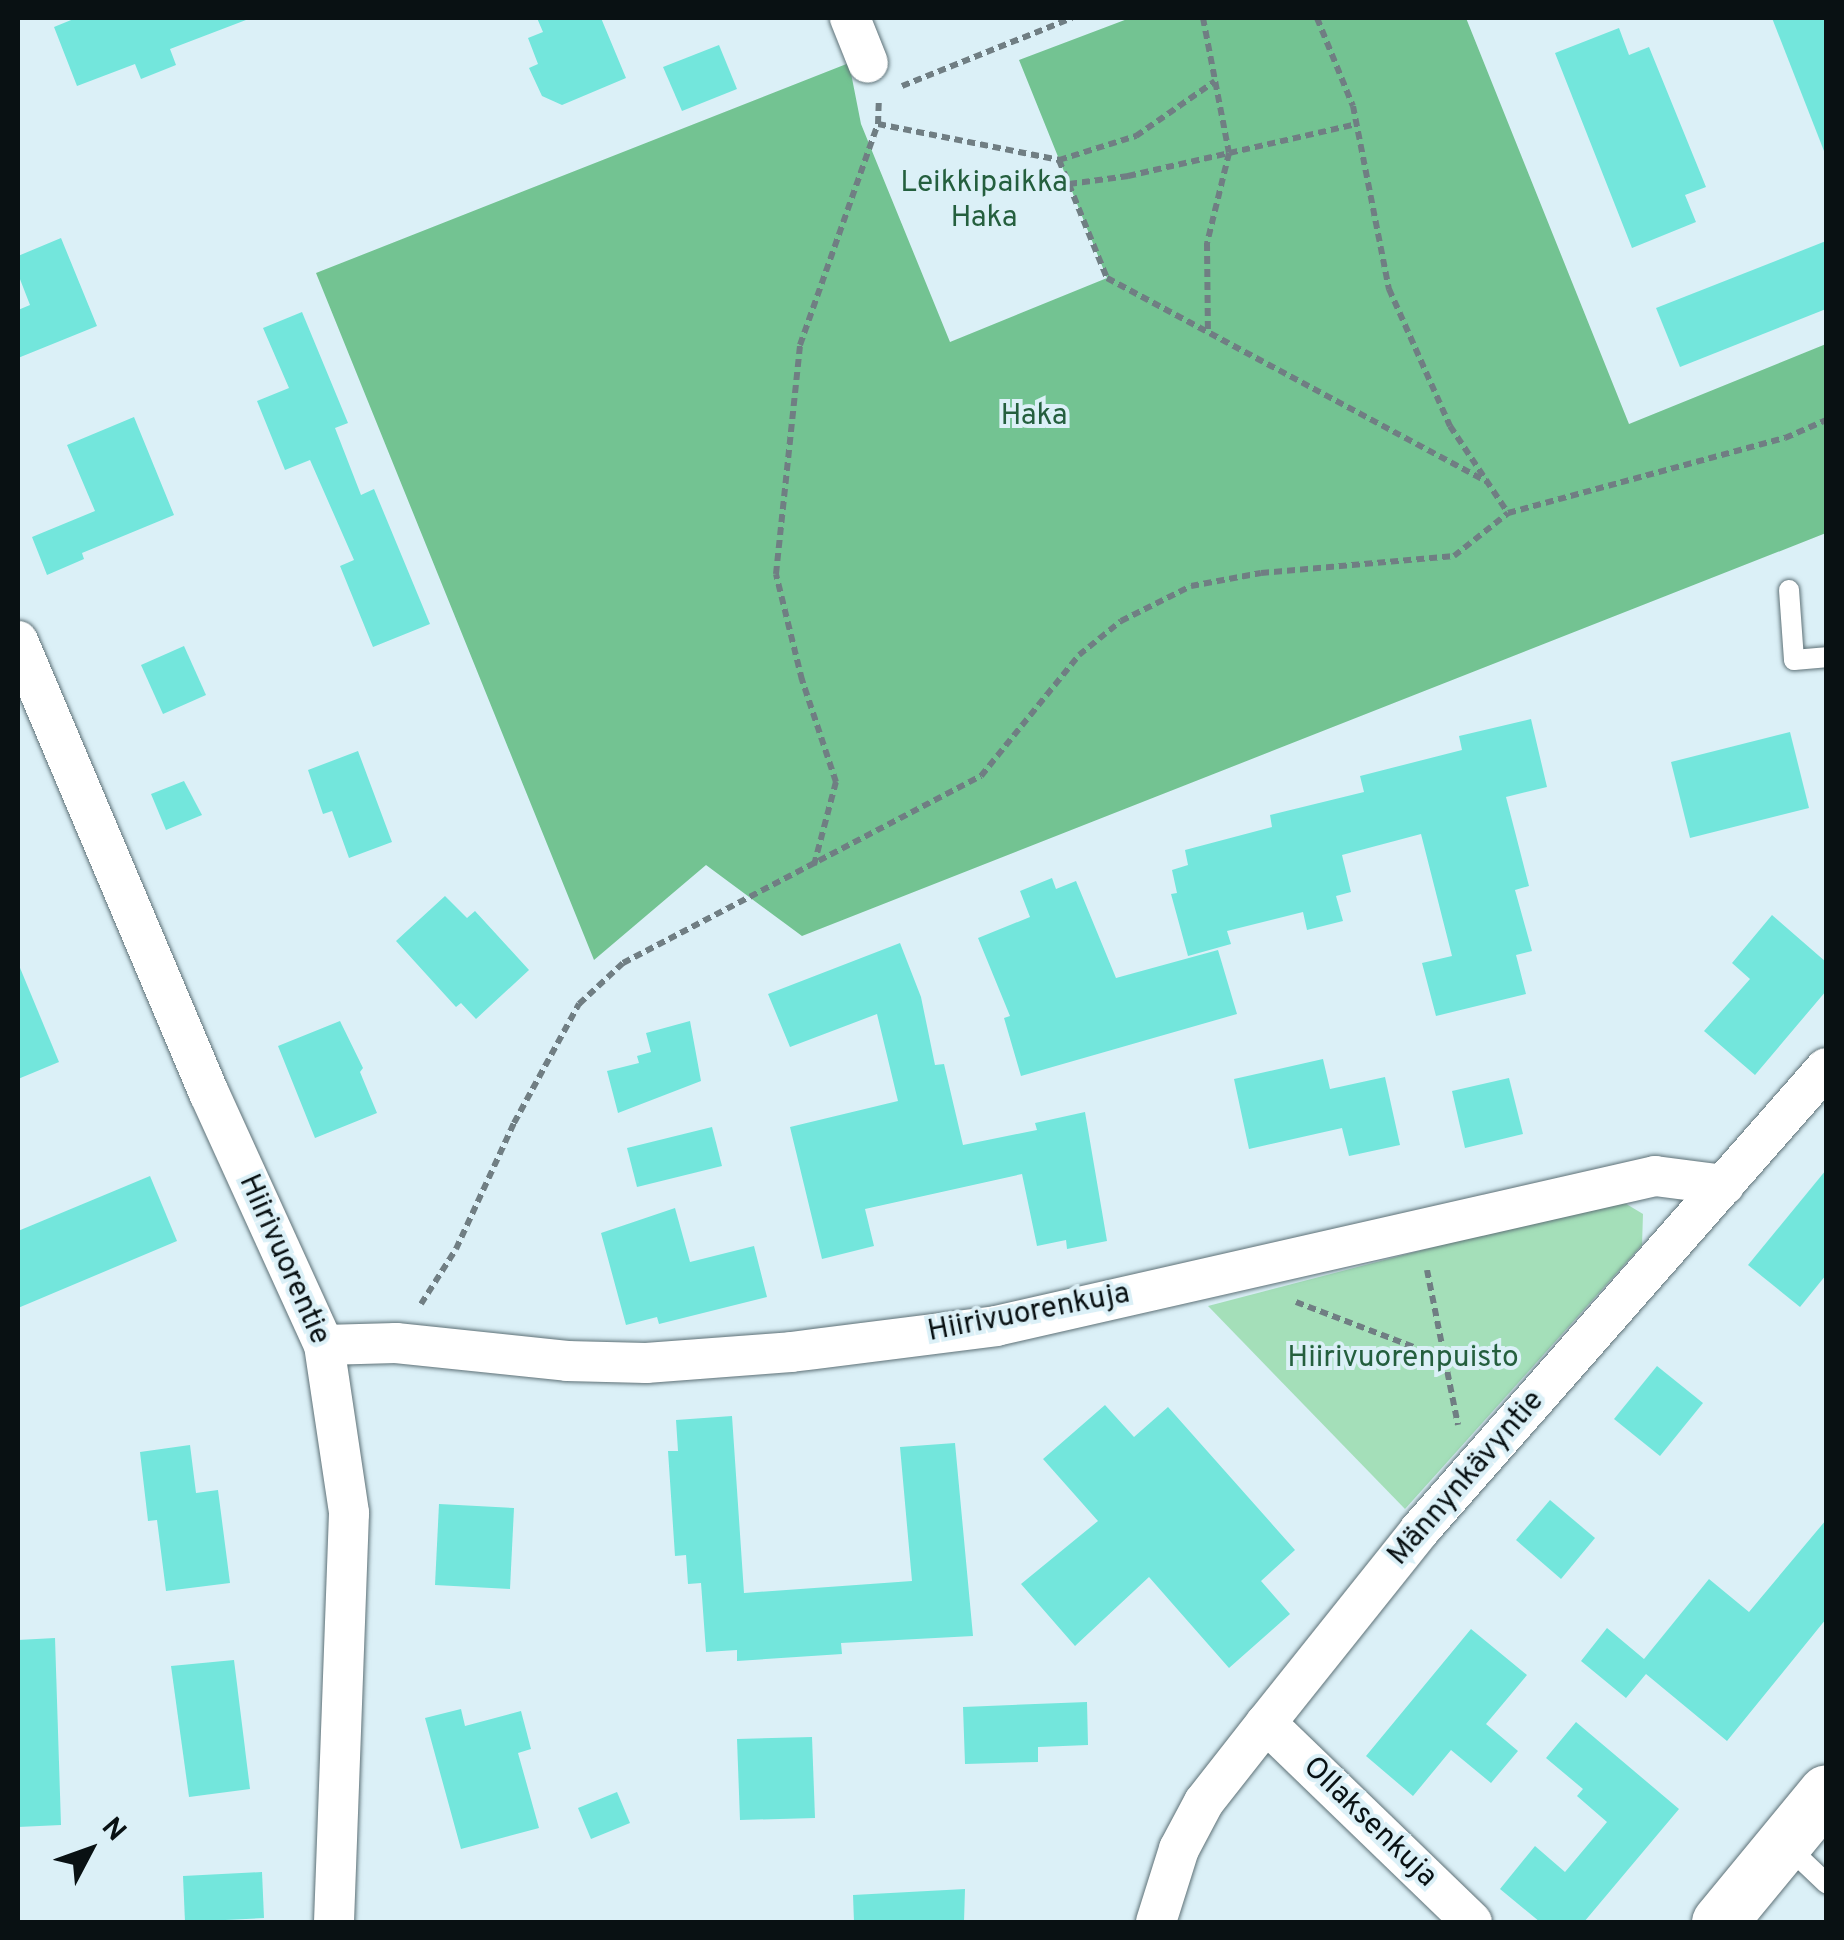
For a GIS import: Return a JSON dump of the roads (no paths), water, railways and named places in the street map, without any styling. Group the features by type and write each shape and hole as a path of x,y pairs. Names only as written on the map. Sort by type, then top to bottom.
{"street":[{"path":"850,18 881,82"},
{"name":"Hiirivuorentie","path":"18,642 202,1076 324,1345 349,1514 334,1922"},
{"name":"Männynkävyntie","path":"1156,1922 1179,1849 1204,1802 1468,1476 1826,1068"},
{"name":"Hiirivuorenkuja","path":"324,1345 396,1343 567,1362 646,1363 772,1353 996,1326 1654,1176 1724,1185"},
{"name":"Ollaksenkuja","path":"1266,1723 1472,1922"},
{"path":"1718,1922 1826,1792"}],"lane":[{"path":"1789,590 1794,660 1826,657"},
{"path":"1783,1842 1826,1883"}],"park label":[{"name":"Leikkipaikka Haka","path":"984,201"},
{"name":"Haka","path":"1034,417"},
{"name":"Hiirivuorenpuisto","path":"1403,1359"}]}
